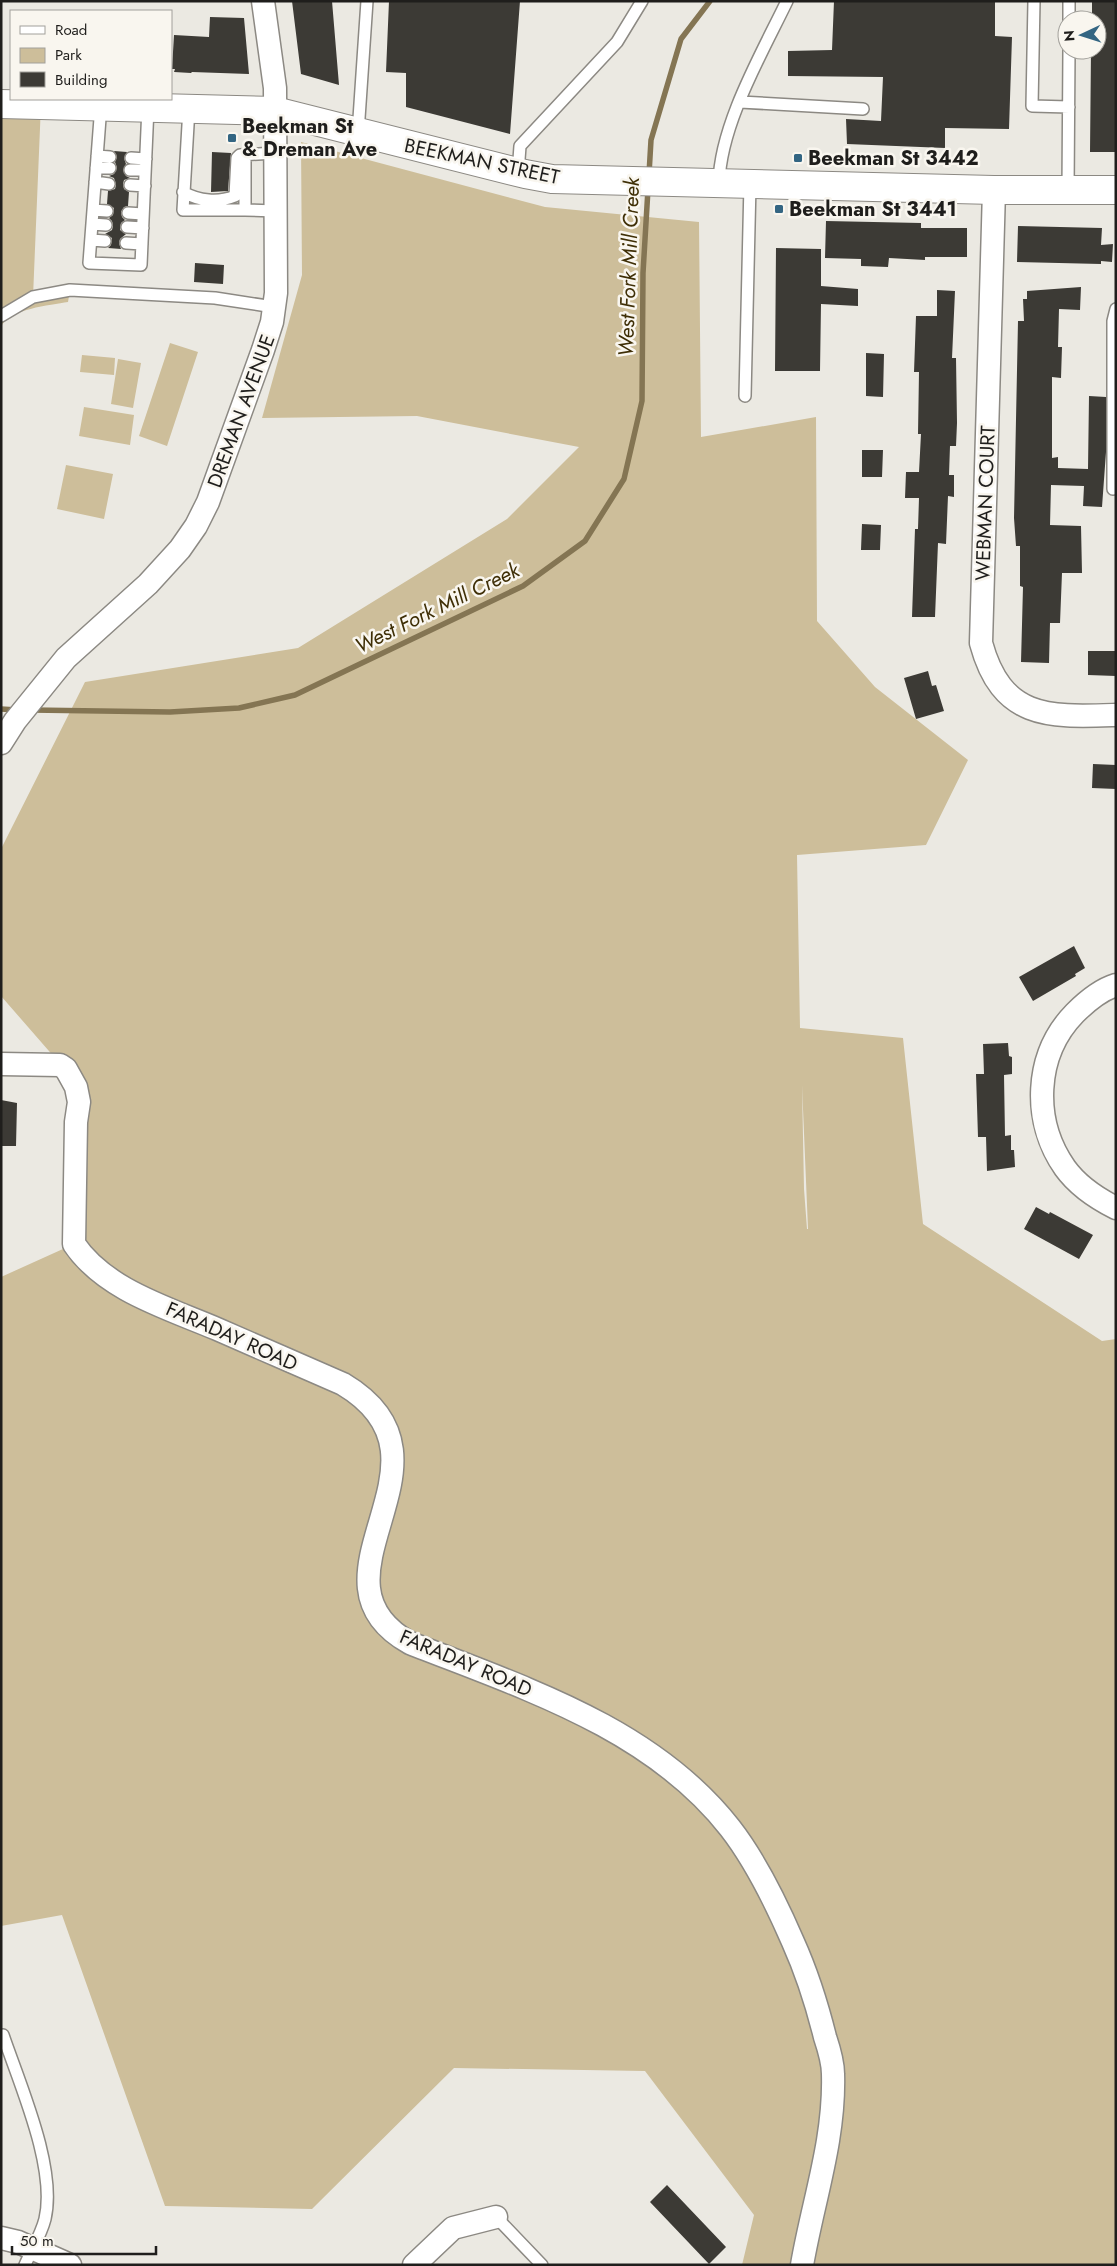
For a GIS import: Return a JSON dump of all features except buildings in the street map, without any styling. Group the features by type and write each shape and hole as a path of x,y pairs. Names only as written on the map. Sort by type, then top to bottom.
{"main road":[{"name":"BEEKMAN STREET","path":"1,104 101,105 275,111 552,179 994,190 1116,190"}],"street":[{"name":"DREMAN AVENUE","path":"1,743 15,721 66,658 148,584 180,549 196,526 208,502 263,350 272,322 276,293 276,211 275,88 263,1"},
{"name":"WEBMAN COURT","path":"994,190 981,643 994,677 1005,691 1020,703 1036,711 1054,716 1116,715"},
{"path":"1116,984 1087,1001 1068,1020 1058,1034 1045,1067 1041,1103 1046,1129 1052,1146 1066,1169 1084,1188 1098,1199 1116,1208"},
{"name":"FARADAY ROAD","path":"1,1064 60,1065 69,1074 76,1087 79,1102 76,1122 74,1244 84,1258 96,1268 137,1294 344,1384 366,1400 383,1421 390,1438 393,1474 368,1567 368,1586 372,1604 381,1620 394,1634 410,1643 548,1697 589,1717 636,1745 706,1801 730,1829 746,1852 784,1922 802,1962 817,2004 833,2073 831,2119 823,2173 807,2235 802,2265"},
{"path":"414,2265 453,2228 496,2217"},
{"path":"1,2238 29,2256 70,2265"}],"lane":[{"path":"358,132 367,1"},
{"path":"518,172 520,146 617,42 642,1"},
{"path":"719,183 719,162 726,137 740,102 787,1"},
{"path":"1034,1 1032,106 1069,107"},
{"path":"1068,190 1069,60"},
{"path":"740,102 863,109"},
{"path":"101,105 89,263 141,265 148,107"},
{"path":"189,108 183,210 276,211"},
{"path":"183,192 195,198 208,200 227,199 235,196 237,158 240,155 275,153"},
{"path":"245,155 245,210"},
{"path":"96,168 110,162 97,156"},
{"path":"131,164 146,164"},
{"path":"95,182 109,184"},
{"path":"745,396 750,184"},
{"path":"130,185 145,186"},
{"path":"93,210 107,211"},
{"path":"128,212 143,214"},
{"path":"92,224 106,225"},
{"path":"127,227 142,228"},
{"path":"91,240 105,241"},
{"path":"126,243 142,244"},
{"path":"1,316 33,297 70,290 215,298 274,307"},
{"path":"1113,489 1113,321 1116,309"},
{"path":"3,2035 42,2152 48,2198 45,2220 29,2256"},
{"path":"496,2217 542,2265"}],"green space":[{"path":"1,104 41,104 33,297 70,290 68,302 41,306 21,312 5,321 1,327"},
{"path":"301,142 545,207 699,222 701,437 816,417 817,621 875,687 968,760 926,845 797,855 800,1028 903,1038 923,1224 1102,1341 1116,1339 1116,2265 742,2265 754,2215 645,2071 454,2068 312,2209 165,2206 62,1915 1,1926 1,1277 74,1244 69,1074 1,996 1,849 85,682 298,648 507,519 579,447 417,416 262,418 302,275","holes":["802,1085 808,1229 804,1189"]},
{"path":"170,343 198,352 167,446 139,436"},
{"path":"82,355 115,358 114,375 80,372"},
{"path":"118,359 141,363 133,408 111,404"},
{"path":"84,407 134,415 130,445 79,436"},
{"path":"66,465 113,474 104,519 57,509"}],"waterway":[{"name":"West Fork Mill Creek","path":"649,174 651,140 681,39 710,1"},
{"name":"West Fork Mill Creek","path":"31,710 170,712 239,708 295,695 523,586 585,541 624,479 642,401 643,273 648,189"},
{"name":"West Fork Mill Creek","path":"1,709 17,710"}],"place":[{"name":"Beekman St & Dreman Ave","path":"232,138"},
{"name":"Beekman St 3442","path":"798,158"},
{"name":"Beekman St 3441","path":"779,209"}]}
